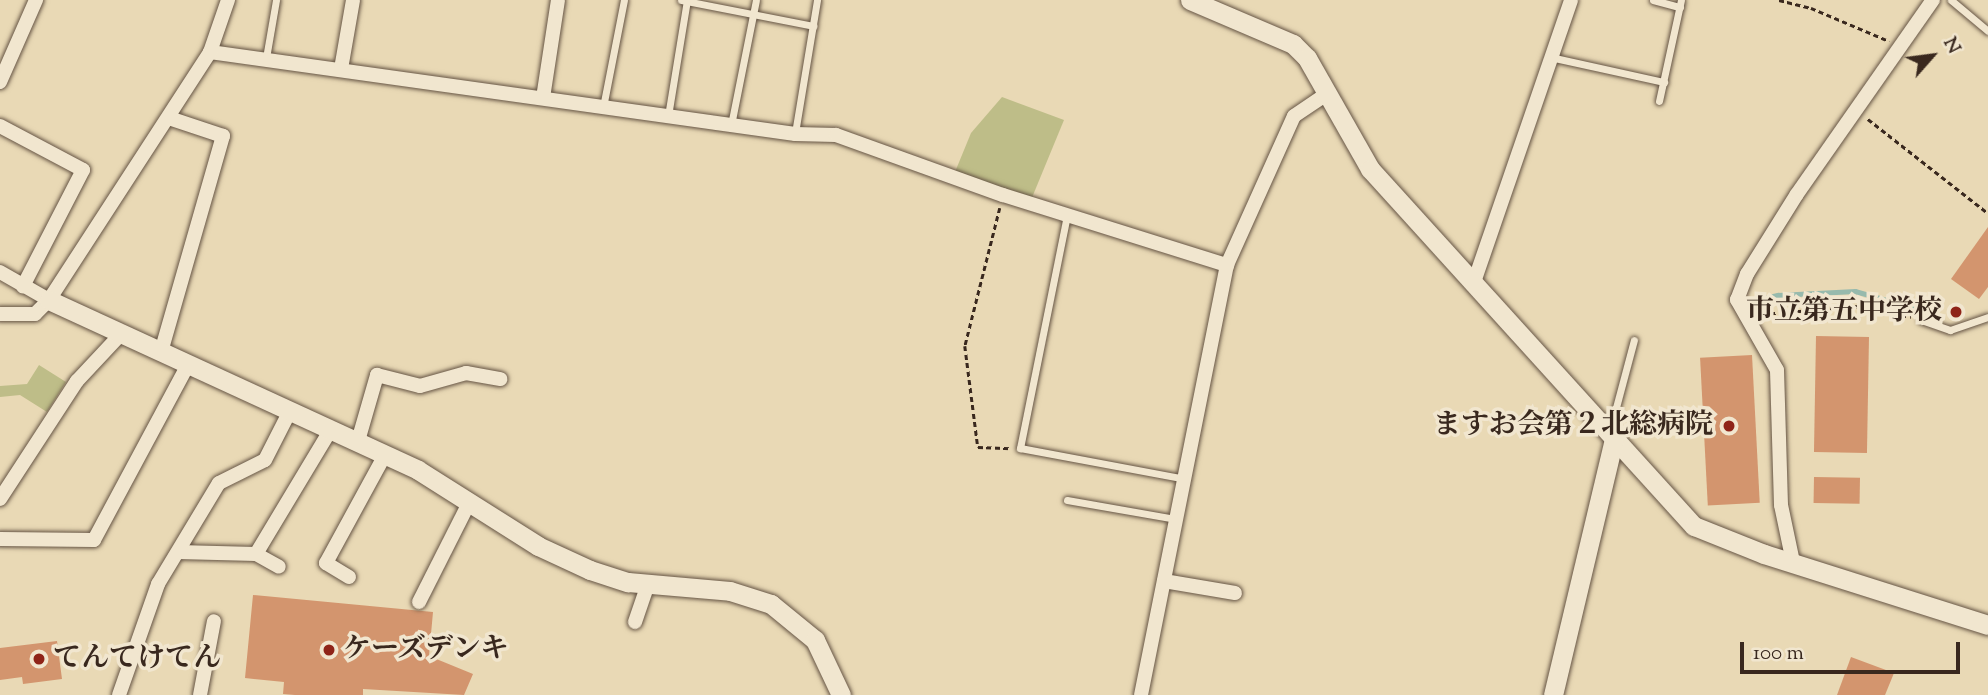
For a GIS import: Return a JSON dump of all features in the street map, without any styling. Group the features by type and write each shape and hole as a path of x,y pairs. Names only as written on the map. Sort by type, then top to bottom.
{"street":[{"path":"0,82 36,0"},
{"path":"0,314 35,314 49,300 210,52 228,0"},
{"path":"341,69 353,0"},
{"path":"543,98 558,0"},
{"path":"1189,0 1293,44 1327,94 1370,169 1694,526 1793,562 1988,625"},
{"path":"1473,285 1549,57 1571,0"},
{"path":"1793,562 1781,505 1777,370 1737,300 1747,274 1854,109 1933,0"},
{"path":"210,52 795,134 836,135 1003,195 1227,265"},
{"path":"1141,695 1227,265 1294,116 1327,94"},
{"path":"161,352 223,136 169,118"},
{"path":"0,126 83,170 23,286"},
{"path":"0,272 49,300 121,334 386,454 470,501 538,546 590,570 648,584 730,591 771,604 815,640 841,695"},
{"path":"0,499 77,381 121,334"},
{"path":"0,539 94,540 188,365"},
{"path":"358,441 377,376 419,386 466,373 500,379"},
{"path":"119,695 158,584 219,483 264,460 290,411"},
{"path":"256,554 331,429"},
{"path":"1553,695 1611,437"},
{"path":"349,577 326,563 386,454"},
{"path":"419,602 470,501"},
{"path":"178,552 256,554 279,566"},
{"path":"1164,581 1235,593"},
{"path":"635,622 648,584"},
{"path":"200,695 214,621"}],"lane":[{"path":"266,58 276,0"},
{"path":"603,107 624,0"},
{"path":"668,116 685,0 813,26"},
{"path":"731,125 755,0"},
{"path":"795,134 817,0"},
{"path":"1653,0 1681,3 1660,101"},
{"path":"1951,0 1988,31"},
{"path":"1549,57 1664,82"},
{"path":"1067,215 1020,448 1186,479"},
{"path":"1921,320 1960,330 1988,317"},
{"path":"1611,437 1634,340"},
{"path":"1067,500 1178,519"}],"path":[{"path":"1779,0 1811,8 1899,45"},
{"path":"1854,109 1988,213"},
{"path":"1003,195 965,346 978,447 1020,448"},
{"path":"1744,316 1860,306 1921,320"}],"shaded area":[{"path":"1002,97 1064,120 1031,200 955,172 971,133"},
{"path":"39,365 66,382 47,412 20,395 0,397 0,386 27,384"}],"building":[{"path":"1988,227 1988,287 1979,299 1951,279"},
{"path":"1816,336 1869,337 1867,453 1814,452"},
{"path":"1752,355 1760,503 1708,506 1700,358"},
{"path":"1814,477 1860,478 1860,504 1814,503"},
{"path":"253,595 433,612 429,656 473,674 464,695 363,689 363,695 283,694 284,682 245,678"},
{"path":"57,641 62,679 23,684 22,677 0,680 0,648"},
{"path":"1851,657 1894,673 1885,695 1837,695"}],"waterway":[{"path":"1743,303 1778,295 1855,291 1918,309"}],"place":[{"name":"市立第五中学校","path":"1956,312"},
{"name":"ますお会第２北総病院","path":"1729,426"},
{"name":"ケーズデンキ","path":"329,650"},
{"name":"てんてけてん","path":"39,659"}]}
